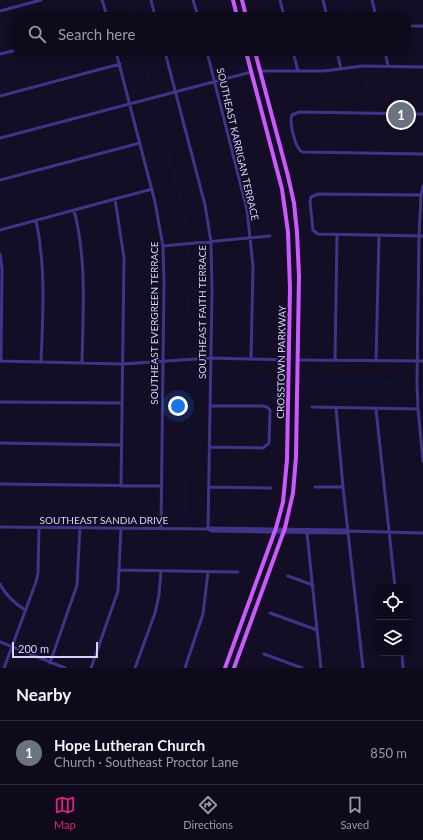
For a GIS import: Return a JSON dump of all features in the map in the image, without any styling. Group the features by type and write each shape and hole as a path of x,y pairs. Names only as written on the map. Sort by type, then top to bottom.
{"main road":[{"path":"232,0 236,12"},
{"path":"242,0 245,12"},
{"name":"CROSSTOWN PARKWAY","path":"225,668 275,530 282,502 287,468 290,288 289,243 286,210 247,56"},
{"name":"CROSSTOWN PARKWAY","path":"234,668 285,530 292,497 296,466 299,252 292,192 256,56"},
{"path":"269,138 273,136 278,139"},
{"path":"290,288 293,292 299,291"}],"street":[{"path":"0,11 41,0"},
{"path":"102,0 106,12"},
{"path":"151,0 154,12"},
{"path":"194,0 197,12"},
{"path":"280,0 283,12"},
{"path":"323,0 326,12"},
{"path":"372,0 375,12"},
{"path":"411,26 423,26"},
{"path":"0,54 12,51"},
{"name":"SOUTHEAST EVERGREEN TERRACE","path":"117,56 152,189 163,246 162,528"},
{"name":"SOUTHEAST FAITH TERRACE","path":"166,56 205,205 211,242 212,291 208,529"},
{"name":"SOUTHEAST KARRIGAN TERRACE","path":"208,56 247,210 251,238 253,266 251,359"},
{"path":"294,56 298,72"},
{"path":"337,56 341,69"},
{"path":"386,56 388,66"},
{"path":"0,96 120,64"},
{"path":"260,71 298,72 362,66 423,67"},
{"path":"0,138 251,72"},
{"path":"423,114 296,112 292,115 291,119 297,148 300,152 423,154"},
{"path":"0,180 140,143"},
{"path":"423,186 421,195 417,361 418,409 423,461"},
{"path":"0,230 152,189"},
{"path":"421,195 318,194 313,195 311,200 313,230 316,233 337,235 379,234 421,236"},
{"path":"114,199 124,258 121,486"},
{"path":"74,210 79,232 83,266 82,363"},
{"path":"36,220 43,274 41,362"},
{"path":"376,361 379,234"},
{"path":"335,360 337,235"},
{"path":"163,246 270,236"},
{"path":"0,254 2,268 0,361 123,364 210,358 289,360"},
{"path":"298,360 423,361"},
{"path":"0,402 122,403"},
{"path":"209,447 263,448 267,446 269,443 270,410 267,407 210,406"},
{"path":"312,407 418,409"},
{"path":"336,408 363,668"},
{"path":"376,409 395,584"},
{"path":"0,443 121,445"},
{"path":"0,484 161,486"},
{"path":"209,487 271,488"},
{"path":"315,487 343,487"},
{"name":"SOUTHEAST SANDIA DRIVE","path":"0,527 211,528 423,533"},
{"path":"50,663 77,585 80,557 80,527"},
{"path":"4,668 36,582 38,573 39,528"},
{"path":"91,668 118,590 121,528"},
{"name":"SOUTHEAST SANDIA DRIVE","path":"285,530 307,533 345,533 348,531"},
{"path":"307,533 321,668"},
{"path":"119,570 238,572"},
{"path":"134,668 155,614 159,595 161,571"},
{"path":"185,668 203,614 208,572"},
{"path":"288,576 313,584"},
{"path":"0,584 4,592 14,603 25,610"},
{"path":"270,613 317,630"},
{"path":"0,642 65,668"},
{"path":"264,654 302,668"},
{"path":"402,656 403,668"}],"waterway":[{"path":"128,0 131,12"},
{"path":"348,0 351,12"},
{"path":"143,56 152,92"},
{"path":"363,56 364,61"},
{"path":"365,73 365,86 367,88 423,90"},
{"path":"154,102 182,204 188,238"},
{"path":"188,248 189,353"},
{"path":"186,521 190,364"},
{"path":"190,381 204,381"},
{"path":"216,381 275,382"},
{"path":"312,382 413,384"}],"place":[{"name":"Hope Lutheran Church","path":"401,115"}]}
